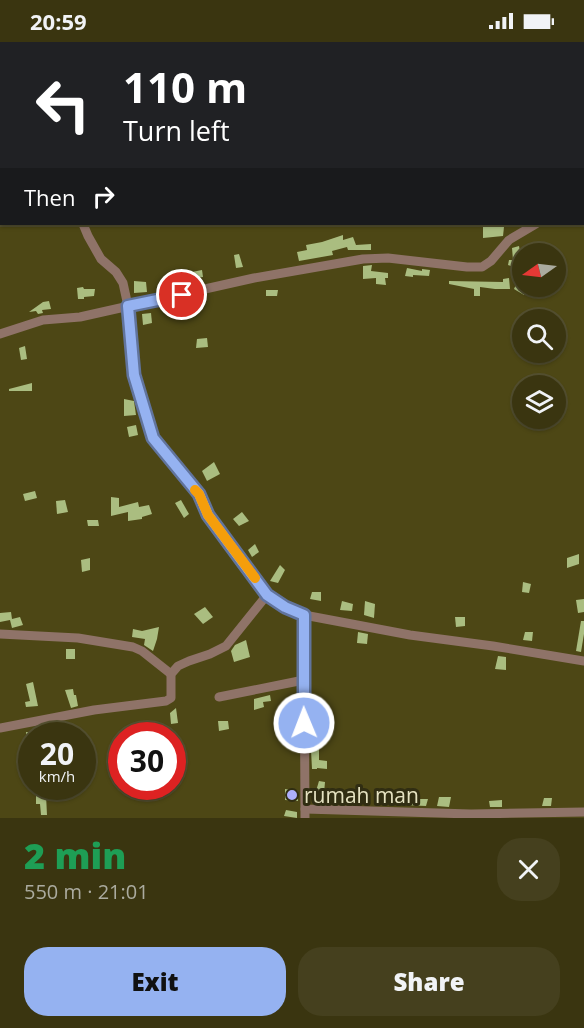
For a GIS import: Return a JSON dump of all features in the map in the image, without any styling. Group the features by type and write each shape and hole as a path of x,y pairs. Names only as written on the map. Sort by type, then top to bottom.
{"street":[{"path":"83,225 101,260 116,272 123,283 128,306 134,375 153,438 199,494 208,515 267,595 285,607 304,615 410,635 584,660"},
{"path":"0,334 43,320 80,317 255,278 363,259 388,258 482,267 491,261 509,240 534,225"},
{"path":"0,728 94,710 166,701 171,698 171,674 178,666 226,646 267,595"},
{"path":"304,615 305,813 584,812"},
{"path":"0,633 78,638 134,647 171,674"},
{"path":"219,697 304,680"}],"building":[{"path":"483,227 504,227 503,236 483,238"},
{"path":"343,235 343,240 353,237 356,245 371,244 371,250 348,250 347,247 332,251 333,255 299,261 297,252 307,250 306,245"},
{"path":"239,254 243,267 236,268 234,255"},
{"path":"372,265 371,271 388,273 388,278 385,278 386,285 376,284 376,278 363,279 363,266"},
{"path":"407,268 430,270 429,276 405,276"},
{"path":"202,270 203,277 188,279 187,273"},
{"path":"509,278 510,289 480,287 480,296 474,296 474,289 449,284 449,281 503,282 503,279"},
{"path":"134,281 146,282 147,292 134,293"},
{"path":"83,287 84,289 95,289 94,296 78,299 77,288"},
{"path":"266,290 278,290 277,296 266,296"},
{"path":"49,301 51,309 42,310 43,313 38,314 36,311 29,312 43,302"},
{"path":"151,313 152,323 143,325 142,314"},
{"path":"207,338 208,347 196,348 197,339"},
{"path":"25,346 27,359 21,360 19,348"},
{"path":"32,383 32,391 9,391 9,389"},
{"path":"124,399 134,401 136,415 124,416"},
{"path":"136,425 138,435 129,437 127,427"},
{"path":"214,462 220,474 207,481 202,471"},
{"path":"35,491 37,498 25,501 23,494"},
{"path":"111,497 119,498 119,507 138,502 139,507 149,505 152,514 142,519 128,521 128,512 111,516"},
{"path":"65,500 68,512 57,514 56,501"},
{"path":"181,500 189,514 184,518 175,503"},
{"path":"242,512 249,521 239,526 233,519"},
{"path":"87,520 98,520 99,526 88,526"},
{"path":"255,544 259,552 252,557 248,550"},
{"path":"579,554 579,564 567,568 567,558"},
{"path":"90,558 90,570 82,572 81,560"},
{"path":"280,565 285,570 278,583 270,581"},
{"path":"523,582 531,584 529,593 522,592"},
{"path":"312,592 321,592 321,601 310,599"},
{"path":"584,599 584,612 578,613 576,600"},
{"path":"342,601 353,604 352,611 340,610"},
{"path":"365,601 375,604 374,618 364,615"},
{"path":"205,607 213,617 203,624 194,614"},
{"path":"11,612 12,619 20,617 23,625 12,628 10,620 0,622 0,613"},
{"path":"455,617 465,617 465,626 456,627"},
{"path":"581,621 584,621 584,634 581,652 576,651"},
{"path":"159,627 153,651 144,645 145,639 132,637 133,629 142,631"},
{"path":"358,632 368,634 367,644 357,643"},
{"path":"525,632 533,632 532,641 523,640"},
{"path":"246,640 250,657 234,662 231,651 235,645"},
{"path":"66,649 75,649 75,659 66,659"},
{"path":"498,656 506,657 506,670 495,669"},
{"path":"33,682 38,706 26,707 25,702 30,701 26,684"},
{"path":"73,689 78,706 71,708 65,690"},
{"path":"270,695 271,701 263,702 264,707 254,710 254,699"},
{"path":"176,708 178,722 171,722 170,713"},
{"path":"218,721 228,721 229,729 219,731"},
{"path":"319,749 319,760 327,761 327,769 312,769 311,750"},
{"name":"rumah man","path":"319,781 325,782 324,793 316,791"},
{"name":"rumah man","path":"285,789 298,791 298,801 285,800"},
{"path":"439,797 451,797 449,807 437,806"},
{"path":"544,798 552,798 551,806 542,806"},
{"path":"403,799 417,801 417,799 428,799 426,806 403,805"},
{"path":"36,800 46,800 47,815 41,815 40,804 36,804"},
{"path":"502,800 502,807 490,807 489,801"},
{"name":"rumah man","path":"286,810 297,812 297,818 284,816"}],"slow traffic":[{"path":"195,490 208,515 255,578"}],"place":[{"name":"rumah man","path":"292,795"}],"route":[{"path":"182,295 128,306 134,375 153,438 199,494 208,515 267,595 285,607 304,615 304,723"}]}
